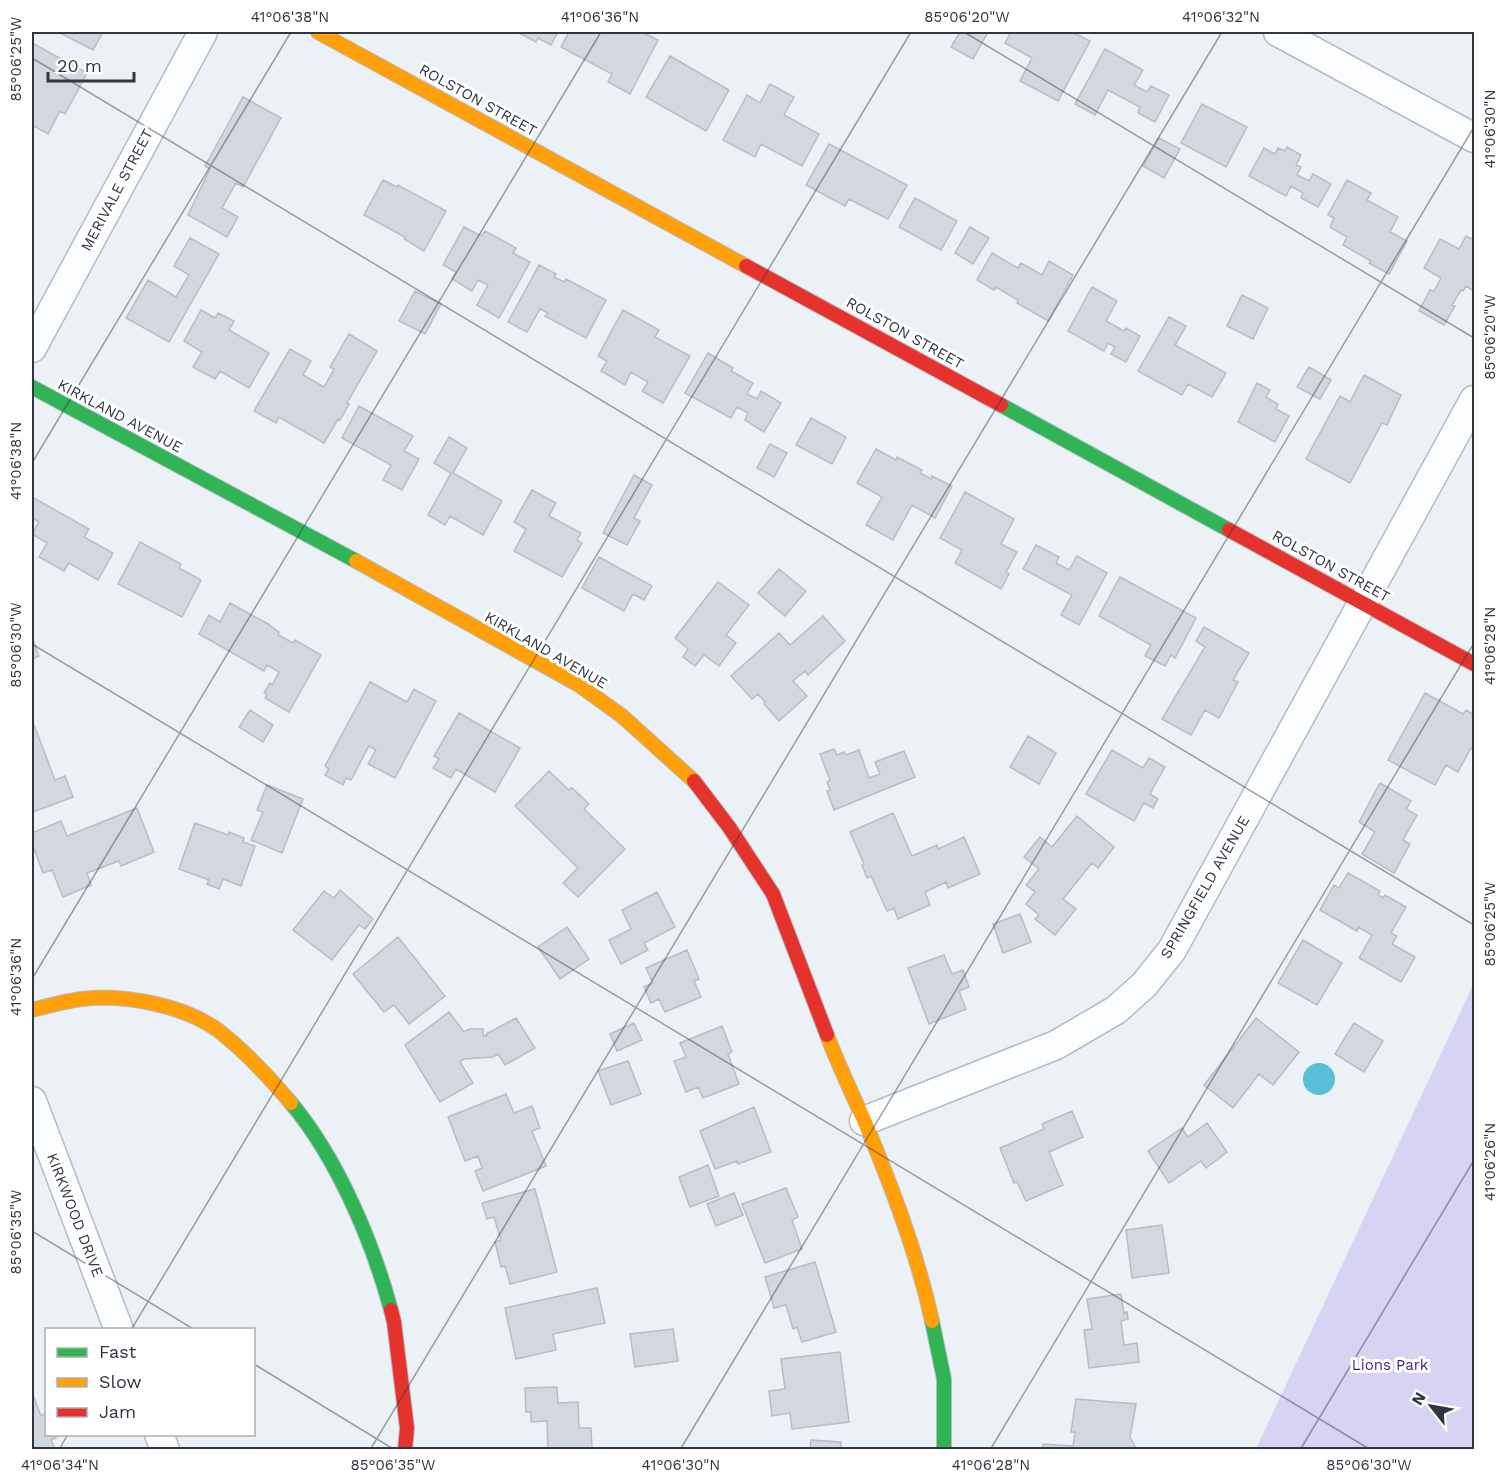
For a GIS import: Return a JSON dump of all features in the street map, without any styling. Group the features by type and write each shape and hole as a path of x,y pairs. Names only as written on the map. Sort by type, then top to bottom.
{"street":[{"name":"MERIVALE STREET","path":"32,348 203,32"},
{"name":"ROLSTON STREET","path":"318,32 1474,664"},
{"path":"1278,32 1474,138"},
{"name":"KIRKLAND AVENUE","path":"32,387 350,558 579,685 629,722 698,785 729,826 773,894 834,1054 864,1121"},
{"name":"SPRINGFIELD AVENUE","path":"864,1121 1056,1045 1116,1010 1144,986 1172,950 1474,400"},
{"path":"32,1010 82,999 122,998 153,1003 193,1017 217,1030 263,1070 294,1107 354,1204 385,1288 394,1322 407,1428 405,1449"},
{"name":"KIRKWOOD DRIVE","path":"32,1101 119,1328"},
{"path":"864,1121 908,1233 924,1286 944,1379 944,1449"}],"green space":[{"name":"Lions Park","path":"1474,983 1474,1449 1256,1449"}],"water":[{"path":"1319,1063 1330,1068 1335,1079 1330,1090 1319,1095 1308,1090 1303,1079 1308,1068"}],"building":[{"path":"58,32 103,32 93,50"},
{"path":"517,32 558,32 551,45 538,38 536,42"},
{"path":"569,32 642,32 658,40 630,94 608,82 612,74 561,47"},
{"path":"960,32 988,32 973,59 951,47"},
{"path":"1011,32 1072,32 1090,41 1058,101 1020,81 1032,58 1005,43"},
{"path":"32,43 87,73 65,114 60,111 48,134 32,125"},
{"path":"1105,49 1143,70 1134,85 1147,92 1151,86 1169,95 1155,122 1138,113 1140,107 1108,90 1095,115 1075,104"},
{"path":"670,56 729,90 706,131 646,97"},
{"path":"770,84 794,97 784,115 819,134 802,166 761,144 755,157 723,140 747,95 760,103"},
{"path":"243,97 281,118 243,187 236,183 222,208 238,217 227,237 188,215 210,169 205,166"},
{"path":"1202,104 1247,127 1226,167 1181,143"},
{"path":"1159,138 1180,149 1164,178 1143,166"},
{"path":"829,144 907,185 888,219 849,199 845,206 806,185"},
{"path":"1287,147 1301,155 1296,165 1301,167 1297,175 1309,181 1313,174 1331,184 1318,207 1301,198 1303,193 1291,186 1286,196 1249,176 1264,148 1275,154 1278,148 1285,151"},
{"path":"383,180 397,187 398,185 446,211 424,251 404,239 405,237 364,215"},
{"path":"1347,180 1371,193 1367,200 1398,217 1390,232 1407,241 1389,274 1343,245 1347,237 1330,227 1334,218 1328,215"},
{"path":"915,198 957,221 941,250 899,227"},
{"path":"464,227 481,236 485,231 516,248 513,253 530,262 499,318 477,305 488,285 478,280 472,291 452,279 456,272 443,265"},
{"path":"970,227 989,238 973,264 955,253"},
{"path":"1466,236 1474,240 1474,291 1466,286 1463,291 1461,290 1444,325 1419,311 1430,290 1434,291 1441,278 1424,268 1440,239 1459,249"},
{"path":"190,238 219,254 169,342 126,318 148,280 176,297 189,275 174,266"},
{"path":"992,253 1018,268 1021,263 1042,275 1049,261 1073,275 1048,321 1017,303 1018,300 996,287 994,290 977,280"},
{"path":"539,265 556,274 554,277 564,282 566,279 606,300 586,338 545,316 548,313 540,309 527,332 508,322"},
{"path":"1092,287 1117,301 1106,321 1124,331 1126,328 1140,336 1126,362 1111,354 1115,347 1108,343 1104,351 1068,331"},
{"path":"415,291 441,304 425,334 399,321"},
{"path":"1242,295 1268,308 1253,339 1227,326"},
{"path":"201,310 215,318 218,313 234,321 229,330 269,353 249,388 220,371 215,379 193,367 202,352 184,341"},
{"path":"623,310 659,330 655,337 690,356 663,403 642,391 648,382 631,372 625,385 601,371 607,361 598,356"},
{"path":"1169,317 1186,326 1175,345 1226,373 1212,397 1188,384 1182,395 1138,371"},
{"path":"349,334 377,351 347,403 349,404 340,420 338,419 324,443 279,417 276,423 254,411 290,349 311,361 303,375 324,387 334,369 330,367"},
{"path":"708,353 733,368 731,371 753,383 747,394 757,399 761,391 781,403 764,432 745,420 748,413 737,407 731,418 685,393"},
{"path":"1309,367 1331,380 1320,399 1297,387"},
{"path":"1364,375 1401,395 1387,425 1382,423 1350,483 1306,459 1340,396 1350,402"},
{"path":"1257,383 1270,390 1266,397 1278,404 1276,409 1289,416 1275,442 1238,422"},
{"path":"359,406 413,436 404,451 419,459 402,490 383,480 391,465 342,438"},
{"path":"811,418 846,437 832,464 796,445"},
{"path":"449,437 467,448 453,473 502,501 483,535 450,516 445,525 428,515 451,473 434,463"},
{"path":"770,444 787,453 774,477 757,468"},
{"path":"876,449 922,470 920,473 931,479 932,476 952,486 935,518 912,505 893,540 866,525 882,497 857,483"},
{"path":"634,475 652,485 634,518 640,521 627,545 603,533"},
{"path":"532,490 556,503 549,516 581,533 577,540 582,543 562,577 514,551 526,529 514,522"},
{"path":"965,492 1014,519 1001,544 1017,552 1006,572 1009,574 1001,589 955,563 962,550 940,538"},
{"path":"32,497 89,529 84,537 113,553 98,580 69,563 64,571 39,557 47,543 32,534 39,522 32,518"},
{"path":"140,542 181,564 179,568 201,580 182,617 118,584"},
{"path":"1036,545 1059,557 1056,563 1069,570 1077,556 1107,573 1079,625 1061,615 1072,595 1023,569"},
{"path":"599,557 652,586 644,600 633,594 624,611 582,588"},
{"path":"779,569 806,591 785,616 758,593"},
{"path":"1120,577 1196,618 1175,658 1171,655 1165,666 1145,656 1151,645 1099,616"},
{"path":"718,582 749,605 726,635 736,643 719,666 704,655 695,666 683,657 688,649 675,638"},
{"path":"230,603 268,624 279,632 278,635 293,643 295,640 321,655 289,712 265,698 267,695 264,693 270,683 272,685 279,672 267,665 264,671 199,634 209,615 220,622"},
{"path":"823,616 845,641 808,675 805,671 793,681 807,696 779,721 758,694 752,699 731,676 779,633 790,645"},
{"path":"1204,627 1249,653 1233,680 1238,682 1219,718 1205,710 1191,735 1162,719 1205,647 1196,641"},
{"path":"32,637 39,656 32,659"},
{"path":"370,682 407,702 414,689 436,701 395,778 368,764 376,750 369,746 351,780 346,778 343,785 325,775 329,769 325,766"},
{"path":"1425,693 1463,714 1466,710 1474,715 1474,750 1471,748 1458,772 1446,765 1435,785 1388,760"},
{"path":"250,710 273,725 263,742 239,727"},
{"path":"459,713 520,748 495,792 456,769 451,778 433,768 439,759 434,756"},
{"path":"32,725 34,725 55,780 65,776 73,797 33,812"},
{"path":"1028,736 1056,753 1039,784 1010,767"},
{"path":"834,749 837,755 844,752 846,755 859,750 869,778 880,774 875,762 904,751 915,777 834,810 827,791 830,790 827,782 830,780 820,754"},
{"path":"1112,750 1143,768 1149,758 1165,767 1150,794 1158,799 1153,808 1144,803 1134,821 1086,794"},
{"path":"549,771 569,790 572,788 589,804 584,809 625,849 578,897 563,883 578,868 515,806"},
{"path":"1380,783 1411,801 1406,809 1417,815 1403,840 1410,844 1394,873 1362,854 1375,832 1359,822"},
{"path":"267,785 303,799 282,853 251,840 263,812 257,810"},
{"path":"137,808 154,852 121,866 119,861 87,873 91,885 63,897 52,870 43,873 32,843 32,833 61,821 67,836"},
{"path":"893,813 912,856 937,845 938,849 964,837 980,874 948,888 946,882 925,892 930,905 898,919 894,908 887,911 871,876 867,878 862,865 864,864 850,832"},
{"path":"1077,816 1114,847 1098,868 1092,863 1063,899 1076,909 1055,935 1035,919 1039,915 1026,904 1035,892 1026,885 1039,869 1024,857 1040,837 1052,847"},
{"path":"195,823 228,835 229,832 244,838 243,842 255,846 241,886 223,879 219,889 207,884 209,880 179,869"},
{"path":"1348,873 1380,891 1378,895 1383,898 1385,895 1406,907 1391,933 1397,936 1392,944 1415,957 1401,982 1359,958 1372,935 1358,927 1357,931 1320,910 1334,885 1339,888"},
{"path":"340,890 373,919 365,929 359,925 332,960 293,930 324,891 334,898"},
{"path":"657,892 675,927 644,943 648,950 621,964 609,940 631,929 622,910"},
{"path":"1020,914 1031,942 1003,953 993,924"},
{"path":"567,927 589,959 560,979 538,947"},
{"path":"398,937 445,996 409,1024 394,1005 384,1012 353,974"},
{"path":"1303,940 1342,963 1317,1005 1278,983"},
{"path":"687,950 699,979 694,981 701,997 665,1012 659,999 651,1003 644,987 653,983 646,968"},
{"path":"944,955 952,974 963,970 969,987 959,991 966,1009 929,1024 908,968"},
{"path":"449,1012 464,1032 469,1029 483,1029 483,1036 487,1036 486,1034 516,1018 535,1048 505,1065 498,1054 493,1057 464,1059 460,1062 473,1083 440,1102 405,1045"},
{"path":"1256,1018 1299,1052 1273,1085 1259,1074 1233,1108 1204,1085"},
{"path":"634,1023 642,1040 617,1051 610,1034"},
{"path":"1354,1023 1383,1041 1364,1072 1335,1054"},
{"path":"722,1026 732,1052 728,1054 739,1084 703,1098 698,1087 686,1092 674,1061 686,1057 680,1043"},
{"path":"628,1061 641,1094 611,1105 598,1071"},
{"path":"506,1094 514,1113 532,1106 540,1128 532,1131 546,1166 483,1191 475,1171 482,1168 478,1156 465,1161 448,1117"},
{"path":"754,1107 771,1152 738,1164 737,1161 715,1169 700,1131"},
{"path":"1072,1111 1083,1137 1049,1152 1063,1185 1026,1201 1017,1182 1014,1183 1000,1148 1044,1129 1042,1124"},
{"path":"1207,1123 1227,1152 1206,1168 1201,1161 1169,1183 1148,1151 1182,1128 1188,1137"},
{"path":"708,1165 719,1196 690,1207 679,1177"},
{"path":"786,1188 798,1217 792,1220 802,1249 765,1263 742,1204"},
{"path":"535,1189 557,1272 510,1284 505,1266 501,1267 495,1242 501,1240 494,1217 487,1219 482,1203"},
{"path":"734,1193 743,1215 716,1226 707,1204"},
{"path":"1162,1225 1169,1273 1132,1278 1126,1230"},
{"path":"815,1262 836,1332 802,1342 797,1327 793,1329 786,1305 774,1308 765,1277"},
{"path":"597,1288 605,1323 553,1334 556,1350 516,1359 505,1308"},
{"path":"1121,1294 1124,1313 1127,1312 1128,1319 1121,1321 1124,1345 1137,1343 1139,1362 1089,1368 1084,1330 1092,1329 1087,1299"},
{"path":"673,1329 678,1361 635,1367 630,1334"},
{"path":"840,1352 849,1422 792,1429 790,1413 772,1416 769,1391 785,1389 781,1359"},
{"path":"557,1387 558,1403 578,1402 579,1428 591,1428 592,1448 548,1449 547,1421 531,1422 531,1412 526,1412 525,1388"},
{"path":"32,1392 41,1416 45,1414 45,1436 56,1436 56,1438 51,1440 55,1450 32,1450"},
{"path":"1076,1399 1136,1404 1130,1437 1137,1450 1042,1450 1043,1444 1073,1446 1075,1432 1071,1432"},
{"path":"811,1440 841,1442 841,1450 810,1450"}],"traffic: fast":[{"path":"32,387 356,561"},
{"path":"1001,405 1229,530"},
{"path":"291,1103 308,1125 338,1174 374,1256 391,1310"},
{"path":"932,1321 944,1379 944,1450"}],"traffic: slow":[{"path":"318,32 746,266"},
{"path":"356,561 579,685 622,716 694,781"},
{"path":"32,1010 76,1000 116,998 153,1003 189,1014 229,1039 257,1065 291,1103"},
{"path":"827,1035 893,1194 919,1270 932,1321"}],"traffic: jam":[{"path":"746,266 1001,405"},
{"path":"1229,530 1474,664"},
{"path":"694,781 729,827 773,894 827,1035"},
{"path":"391,1310 407,1428 405,1450"}]}
